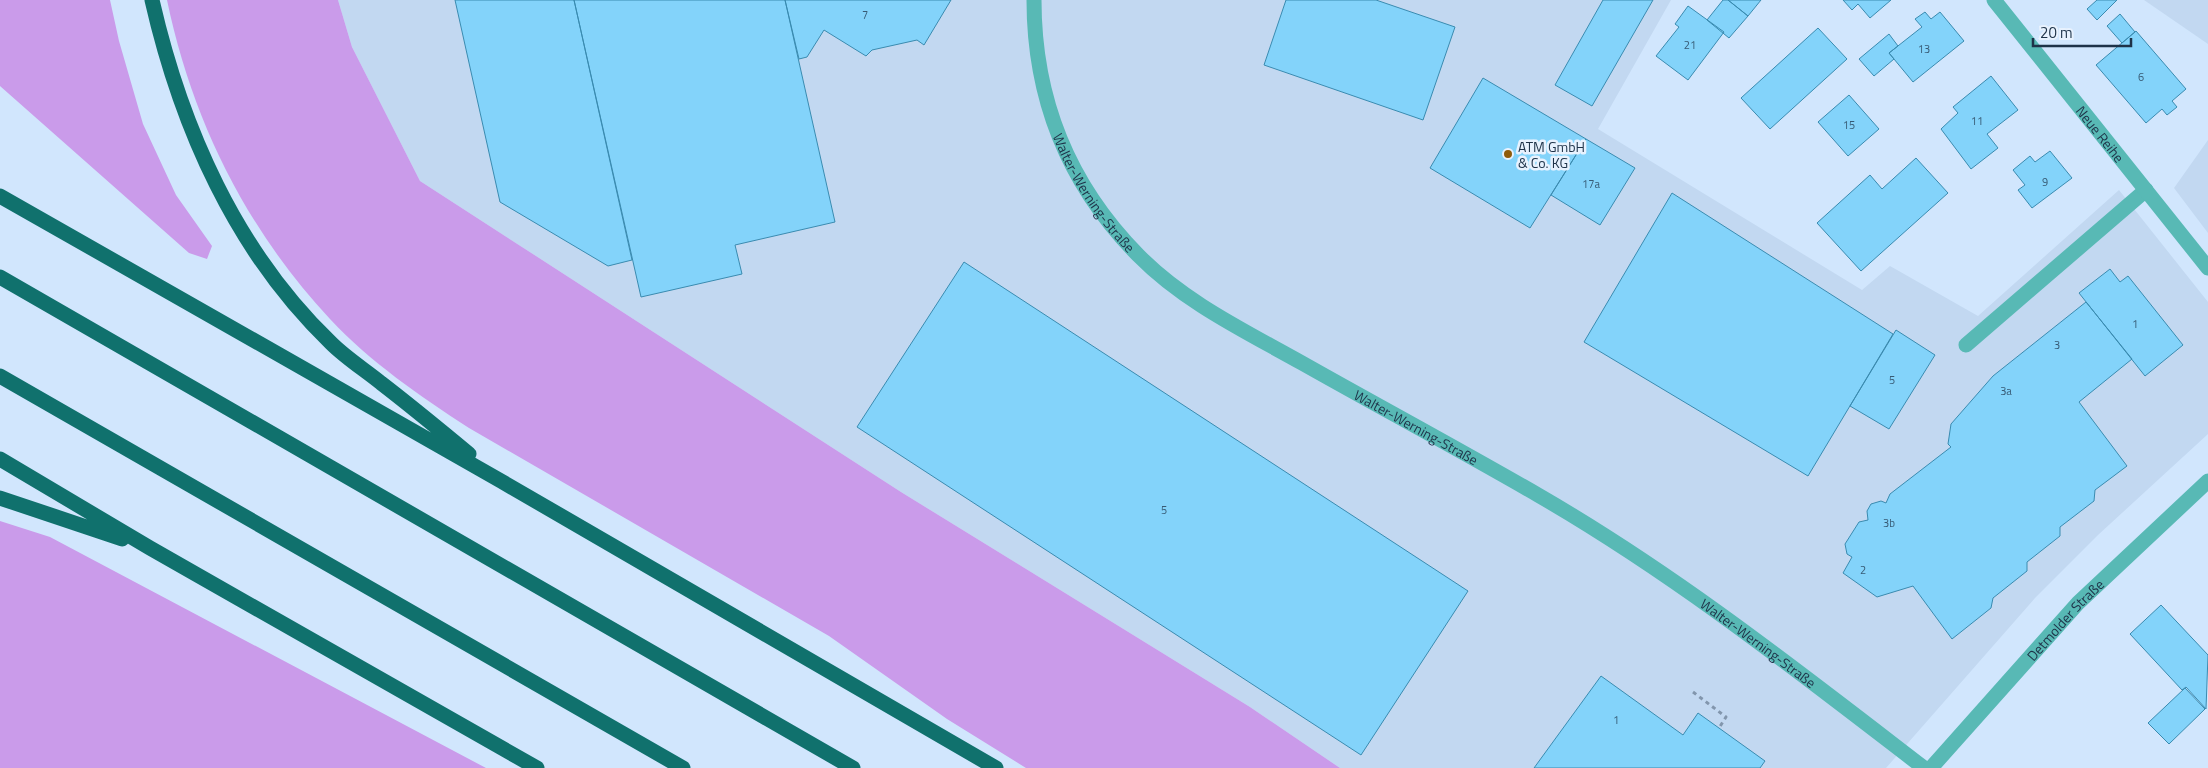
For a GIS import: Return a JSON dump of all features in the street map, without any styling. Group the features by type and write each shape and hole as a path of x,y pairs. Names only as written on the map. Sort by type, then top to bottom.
{"highway":[{"path":"152,0 174,83 195,137 233,218 270,275 331,344 501,481"},
{"path":"0,196 501,481 996,768"},
{"path":"0,277 852,768"},
{"path":"0,376 683,768"},
{"path":"0,460 150,548 537,768"},
{"path":"0,498 150,548"}],"street":[{"name":"Walter-Werning-Straße","path":"1034,0 1034,27 1038,60 1047,104 1057,134 1093,201 1138,256 1162,277 1222,318 1573,515 1736,625 1924,768"},
{"name":"Neue Reihe","path":"1994,0 2208,268"},
{"path":"1966,345 2146,190"},
{"name":"Detmolder Straße","path":"1931,768 2078,604 2208,481"}],"path":[{"path":"1693,692 1726,717 1719,728"}],"shaded area":[{"path":"0,0 110,0 119,41 143,124 176,195 212,246 207,259 189,253 0,86"},
{"path":"167,0 338,0 352,47 420,181 901,492 1250,707 1340,768 1026,768 947,719 829,636 469,428 414,391 345,335 300,284 273,248 248,210 226,171 207,130 191,88"},
{"path":"338,0 1671,0 1598,129 1862,290 1890,266 1978,316 2119,190 2208,302 2208,434 2098,535 2035,598 1886,768 1340,768 1250,707 901,492 420,181 352,47"},
{"path":"2144,0 2208,0 2208,44"},
{"path":"2208,140 2208,233 2174,188"},
{"path":"0,521 50,537 486,768 0,768"}],"building":[{"path":"455,0 574,0 632,260 608,266 500,202"},
{"path":"574,0 785,0 835,222 735,245 742,274 641,297"},
{"path":"785,0 951,0 924,45 917,40 872,50 866,56 824,30 807,57 799,59"},
{"path":"1286,0 1376,0 1455,27 1423,120 1264,65"},
{"path":"1603,0 1653,0 1592,106 1555,85"},
{"path":"1723,0 1728,0 1748,16 1729,38 1707,20"},
{"path":"1728,0 1761,0 1748,16"},
{"path":"1843,0 1891,0 1870,18 1858,4 1852,10"},
{"path":"2097,0 2117,0 2097,20 2087,9"},
{"path":"1688,6 1724,32 1688,80 1656,56 1679,27 1675,24"},
{"path":"1925,12 1931,19 1940,12 1964,41 1913,82 1889,53 1922,27 1915,19"},
{"path":"2120,14 2135,32 2122,43 2107,26"},
{"path":"1818,28 1847,59 1770,129 1741,98"},
{"path":"2136,31 2186,89 2172,101 2177,107 2167,115 2162,109 2146,123 2096,65"},
{"path":"1889,34 1898,46 1889,53 1894,59 1874,76 1859,59"},
{"path":"1991,76 2018,110 1987,134 1998,148 1971,169 1941,129 1958,113 1953,107"},
{"name":"ATM GmbH & Co. KG","path":"1483,78 1586,139 1530,228 1430,168"},
{"path":"1849,95 1879,129 1848,156 1818,122"},
{"path":"1586,139 1635,168 1600,225 1551,195"},
{"path":"2050,151 2072,178 2032,208 2018,190 2025,185 2013,170 2030,156 2035,162"},
{"path":"1916,158 1948,193 1861,271 1817,223 1870,175 1882,189"},
{"path":"1672,193 1893,334 1808,476 1584,342"},
{"path":"964,262 1468,591 1361,755 857,427"},
{"path":"2110,269 2120,282 2128,276 2183,345 2145,376 2079,293"},
{"path":"2086,302 2132,359 2079,402 2127,466 2095,490 2094,501 2060,527 2060,536 2027,562 2027,571 1993,598 1991,608 1952,639 1913,586 1877,597 1843,573 1852,557 1847,554 1845,544 1859,522 1868,520 1867,511 1871,504 1881,501 1886,503 1890,494 1951,447 1948,444 1951,424 1993,376"},
{"path":"1896,330 1935,355 1889,429 1850,406"},
{"path":"2161,605 2208,655 2206,709 2186,687 2182,690 2130,634"},
{"path":"1601,676 1683,735 1698,713 1765,761 1760,768 1534,768"},
{"path":"2185,688 2205,709 2169,744 2148,723"}],"place":[{"name":"ATM GmbH & Co. KG","path":"1508,154"}]}
